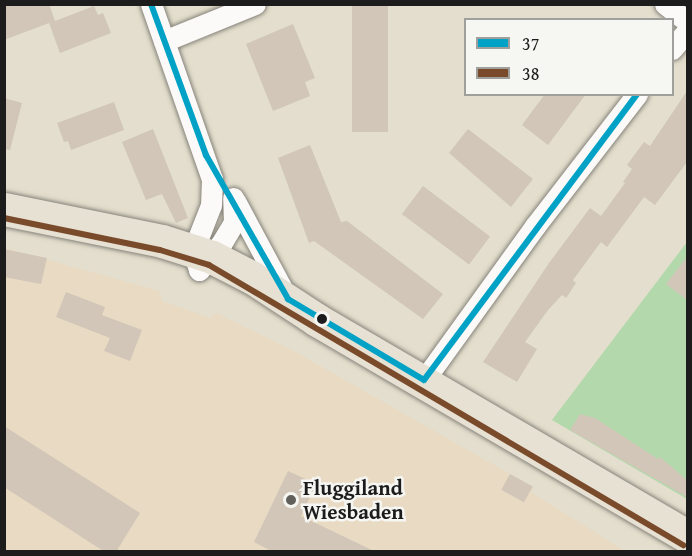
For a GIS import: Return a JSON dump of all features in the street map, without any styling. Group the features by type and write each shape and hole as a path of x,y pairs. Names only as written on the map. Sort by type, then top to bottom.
{"main road":[{"path":"4,209 107,233 201,260 288,299 317,320 687,537"},
{"path":"201,260 282,310 317,320"}],"street":[{"path":"151,4 206,155 233,198 288,299"},
{"path":"164,41 255,4"},
{"path":"665,4 687,22"},
{"path":"674,46 687,30"},
{"path":"424,381 535,226 635,96"},
{"path":"201,260 212,199 206,155"},
{"path":"201,260 234,222 233,198"}],"shaded area":[{"path":"5,248 160,291 162,301 211,318 216,313 294,351 533,487 531,492 625,551 5,552"}],"green space":[{"path":"687,242 687,499 552,420"}],"building":[{"path":"4,4 49,4 55,21 94,6 98,15 103,13 111,33 60,53 49,23 4,40"},
{"path":"352,4 388,4 388,132 352,132"},
{"path":"293,24 315,78 305,82 310,96 273,111 246,44"},
{"path":"687,91 687,162 655,205 644,197 607,247 601,242 573,280 576,283 566,298 562,295 548,310 525,342 537,349 517,382 483,362 549,263 590,208 601,216 625,183 623,182 632,169 627,165 644,142 650,146"},
{"path":"544,96 585,96 548,145 522,125"},
{"path":"4,98 22,103 10,150 4,149"},
{"path":"114,102 124,130 71,150 68,141 64,142 57,123"},
{"path":"153,129 188,218 176,223 162,194 146,200 122,142"},
{"path":"468,129 533,179 511,207 449,153"},
{"path":"310,145 341,222 347,221 443,294 423,319 314,241 309,243 278,158"},
{"path":"423,186 490,237 469,265 402,214"},
{"path":"4,249 47,258 41,284 4,277"},
{"path":"687,257 687,300 666,284"},
{"path":"66,292 105,307 102,315 142,330 130,361 104,351 110,338 56,317"},
{"path":"580,414 595,418 658,459 660,457 687,480 687,497 570,430"},
{"path":"4,426 140,513 116,552 105,552 4,487"},
{"name":"Fluggiland Wiesbaden","path":"288,471 316,484 301,516 376,552 273,552 254,542"},
{"path":"510,474 533,487 524,502 501,490"}],"transit line":[{"name":"37","path":"151,4 206,155 288,299 424,380"},
{"name":"37","path":"424,380 636,96"},
{"name":"38","path":"4,218 160,250 209,265 683,545"}],"place":[{"name":"Fluggiland Wiesbaden","path":"291,500"}]}
